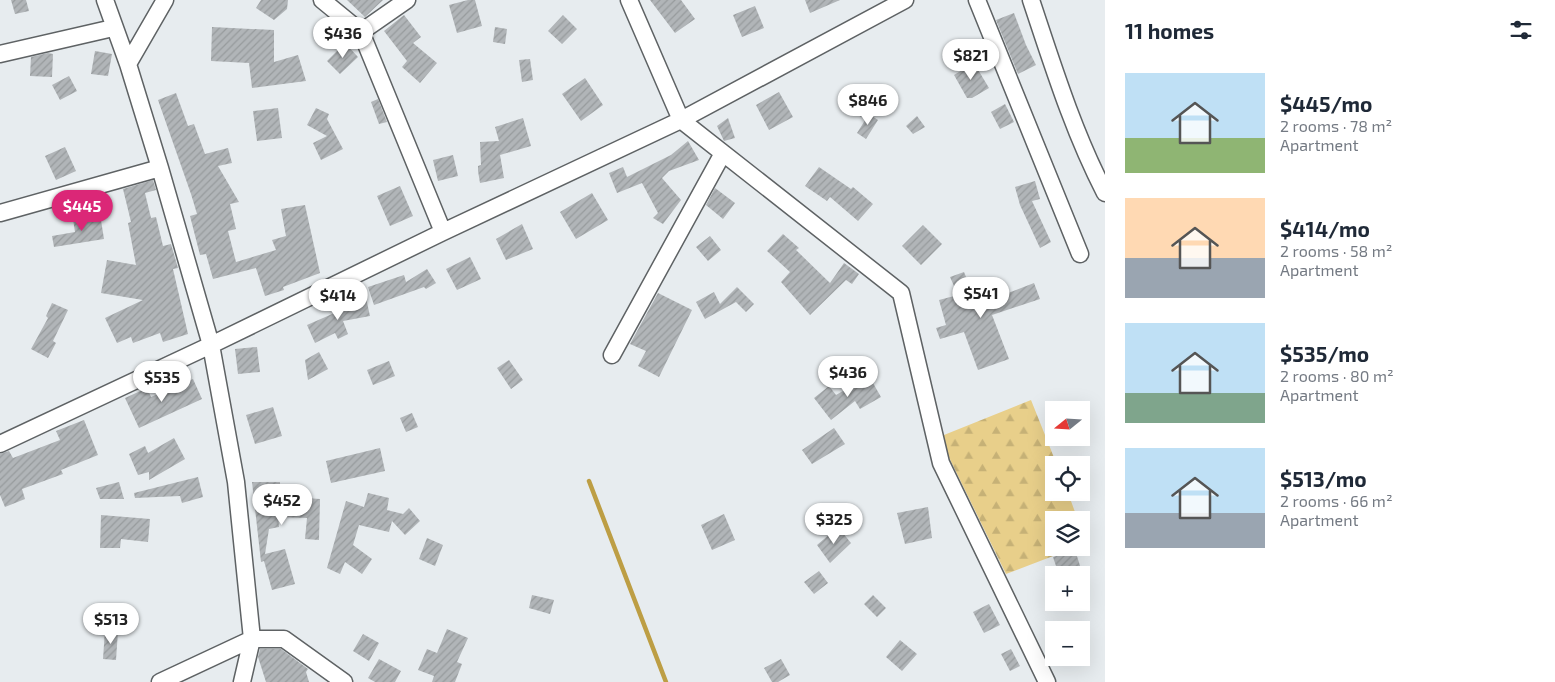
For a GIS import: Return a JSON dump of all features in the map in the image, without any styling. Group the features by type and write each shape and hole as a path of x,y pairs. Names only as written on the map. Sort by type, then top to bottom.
{"street":[{"path":"105,0 113,28 128,64 160,168 211,346 236,482 252,638 242,682"},
{"path":"128,64 165,0"},
{"path":"322,0 361,32 443,232"},
{"path":"361,32 407,0"},
{"path":"0,444 211,346 443,232 681,120 905,0"},
{"path":"978,0 1080,254"},
{"path":"1031,0 1065,104 1087,157 1105,192"},
{"path":"633,2 681,120 901,293 941,463 1047,682"},
{"path":"0,54 113,28"},
{"path":"612,355 723,153"},
{"path":"0,214 160,168"},
{"path":"160,682 252,638 284,639 344,682"}],"green space":[{"path":"1031,400 1045,435 1045,446 1049,446 1053,456 1045,456 1045,501 1071,501 1075,511 1045,511 1045,556 1053,556 1006,574 939,437"}],"building":[{"path":"11,0 26,0 29,11 15,14"},
{"path":"261,0 288,0 287,9 274,20 256,8"},
{"path":"347,0 383,0 365,17"},
{"path":"475,0 482,26 457,33 449,5"},
{"path":"650,0 681,0 695,19 675,33"},
{"path":"805,0 840,0 810,13"},
{"path":"755,6 764,28 742,37 733,15"},
{"path":"1014,13 1036,65 1018,74 996,20"},
{"path":"404,15 421,37 413,43 437,63 420,83 402,67 407,61 384,31"},
{"path":"563,15 577,29 562,44 548,31"},
{"path":"212,27 274,30 274,62 298,55 306,81 252,88 249,63 211,61"},
{"path":"495,27 507,29 505,44 493,42"},
{"path":"345,43 358,57 340,74 327,61"},
{"path":"95,51 112,54 108,76 91,74"},
{"path":"48,53 53,54 52,77 30,76 31,57"},
{"path":"530,59 533,80 522,82 519,60"},
{"path":"974,63 989,88 972,98 967,98 954,75"},
{"path":"69,76 77,91 60,100 52,85"},
{"path":"585,78 603,105 581,121 562,94"},
{"path":"857,84 875,99 861,117 842,102"},
{"path":"779,92 793,117 769,130 756,105"},
{"path":"176,93 188,126 194,124 205,154 228,148 232,163 218,166 239,202 230,204 236,229 228,231 236,262 276,250 272,240 286,236 281,209 305,205 320,273 283,287 284,290 265,296 256,268 213,279 206,254 200,255 190,216 197,214 158,100"},
{"path":"378,99 387,122 379,124 371,102"},
{"path":"1005,104 1014,122 1000,129 991,112"},
{"path":"278,108 282,138 257,141 253,111"},
{"path":"316,108 329,114 327,119 343,149 321,160 313,143 327,136 307,125"},
{"path":"869,114 878,120 866,139 857,133"},
{"path":"917,116 925,127 913,134 906,126"},
{"path":"523,118 531,146 500,155 504,178 480,183 478,166 481,165 480,142 499,141 495,127"},
{"path":"728,118 735,138 724,141 717,126"},
{"path":"688,141 699,160 669,171 662,178 681,200 663,224 653,218 658,213 642,183 617,193 609,173 623,167 627,177 671,155"},
{"path":"65,147 76,171 56,180 45,156"},
{"path":"453,155 458,176 438,181 433,160"},
{"path":"819,167 851,189 853,187 873,204 858,221 830,197 827,201 805,186"},
{"path":"153,180 156,190 145,193 151,218 156,217 163,246 171,244 178,268 173,269 188,334 163,342 160,333 133,343 131,337 117,343 105,318 143,300 101,293 107,260 136,265 128,223 131,222 123,189"},
{"path":"1035,181 1040,199 1032,201 1051,242 1040,248 1020,205 1015,187"},
{"path":"400,186 413,216 390,226 377,196"},
{"path":"715,188 735,203 723,219 706,205"},
{"path":"592,193 608,220 576,239 560,212"},
{"path":"100,214 104,239 54,247 52,236 75,232 73,219"},
{"path":"522,224 533,249 506,260 496,239"},
{"path":"923,225 942,244 921,265 902,246"},
{"path":"783,234 799,248 796,250 830,283 844,263 859,274 852,284 846,280 810,315 781,282 790,272 767,251"},
{"path":"710,236 721,250 708,261 696,247"},
{"path":"470,257 481,279 457,290 446,269"},
{"path":"427,269 436,283 426,289 424,287 374,305 368,287 404,275 406,282"},
{"path":"964,272 975,299 1007,289 1008,293 1034,283 1040,299 992,315 1009,359 978,370 964,332 940,339 936,328 946,325 939,300 958,295 950,277"},
{"path":"737,287 754,304 746,312 736,302 705,319 696,302 714,292 720,304"},
{"path":"658,293 692,310 659,377 638,366 646,351 630,344"},
{"path":"366,298 370,316 343,321 348,334 338,339 335,333 315,343 307,325 355,304 355,300"},
{"path":"52,303 68,310 53,341 56,343 48,358 31,349 48,318 46,316"},
{"path":"257,347 260,372 238,374 235,349"},
{"path":"319,352 328,369 308,380 305,360"},
{"path":"509,360 523,380 511,389 497,368"},
{"path":"389,361 395,376 373,385 367,370"},
{"path":"869,376 881,397 860,409 855,401 831,420 814,398 829,386 836,395"},
{"path":"193,379 202,399 139,428 125,398 147,388 151,397"},
{"path":"273,407 282,436 255,444 246,415"},
{"path":"412,413 418,427 406,432 400,418"},
{"path":"84,420 98,455 61,470 63,474 22,489 25,499 5,507 0,495 0,454 9,451 13,458 60,440 56,431"},
{"path":"834,428 845,444 812,464 802,450"},
{"path":"174,438 185,459 149,480 149,472 138,475 129,454 145,446 148,453"},
{"path":"380,448 385,471 331,483 326,461"},
{"path":"198,477 203,497 182,503 180,496 135,498 134,493"},
{"path":"119,482 124,499 100,499 96,488"},
{"path":"252,482 280,482 280,494 306,494 306,498 320,499 319,540 305,539 307,518 278,517 279,527 269,529 265,554 285,549 295,584 272,590 264,561 261,562"},
{"path":"368,493 389,498 387,510 403,514 409,508 420,521 405,535 392,521 389,532 359,525 353,545 372,559 362,574 345,562 340,574 327,568 346,501 364,507"},
{"path":"928,507 932,538 905,544 897,513"},
{"path":"724,514 735,540 712,550 701,525"},
{"path":"101,515 150,519 148,542 121,539 120,548 100,548"},
{"path":"838,527 851,543 830,563 817,545"},
{"path":"427,538 443,545 435,566 419,559"},
{"path":"1077,556 1080,566 1056,566 1053,557"},
{"path":"819,571 828,583 814,594 804,582"},
{"path":"532,595 554,600 550,614 529,608"},
{"path":"873,595 886,608 877,617 864,604"},
{"path":"989,604 1000,625 984,633 973,612"},
{"path":"447,629 468,638 457,662 462,664 455,682 432,682 434,676 418,670 427,649 437,653"},
{"path":"105,630 118,631 116,660 103,659"},
{"path":"363,634 379,643 369,661 353,651"},
{"path":"900,640 917,654 902,671 886,657"},
{"path":"260,649 281,649 308,669 306,672 309,682 266,682 258,657"},
{"path":"1011,649 1020,666 1010,671 1001,654"},
{"path":"379,659 401,671 395,682 375,682 368,678"},
{"path":"781,659 790,675 778,682 772,682 764,668"}],"waterway":[{"path":"589,481 666,682"}]}
